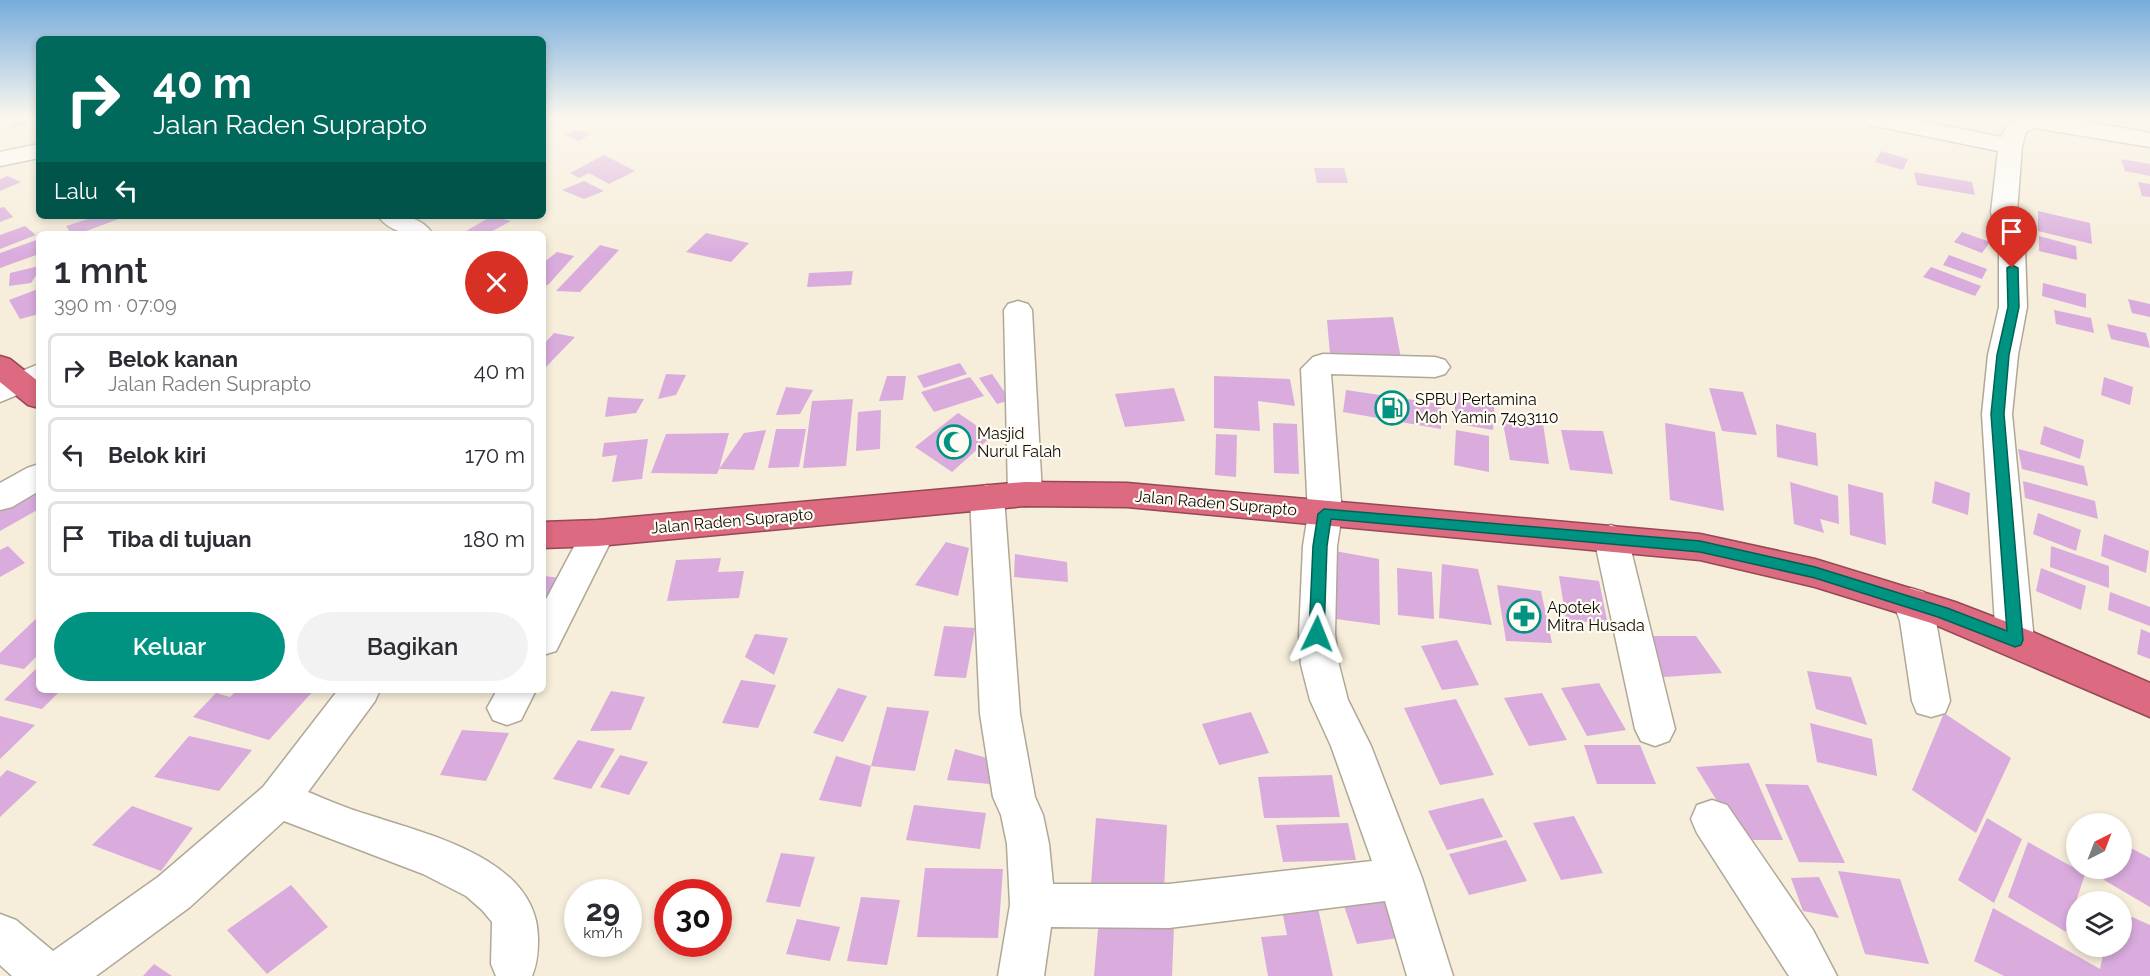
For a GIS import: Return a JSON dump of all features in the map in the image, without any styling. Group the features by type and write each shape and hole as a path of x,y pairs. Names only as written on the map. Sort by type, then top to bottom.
{"highway":[{"name":"Jalan Raden Suprapto","path":"546,535 598,533 1006,496 1127,495 1700,547 1815,573 1911,602 2015,640 2150,701"}],"street":[{"path":"2007,165 2004,212 2012,249 2013,307 2003,355 1997,414 2015,640"},
{"path":"396,219 415,231"},
{"path":"1018,310 1006,496 1000,714 1014,797 1022,815 1026,833 1032,905 1021,976"},
{"path":"1430,976 1400,878 1351,746 1329,700 1320,665 1317,634 1320,546 1324,514 1316,369 1319,366 1435,367"},
{"path":"0,498 36,478"},
{"path":"546,634 598,533"},
{"path":"1611,538 1655,729"},
{"path":"1911,602 1918,621 1931,701"},
{"path":"57,976 174,892 278,800 359,693"},
{"path":"278,800 405,846 463,870 492,891 509,909 516,929 514,964"},
{"path":"1712,819 1797,946 1814,976"},
{"path":"1032,905 1168,906 1400,878"},
{"path":"0,936 48,976"}],"building":[{"path":"586,165 622,165 635,171 609,184 589,173 579,178 570,173"},
{"path":"1884,165 1905,165 1903,170"},
{"path":"2123,165 2150,165 2150,176 2125,171"},
{"path":"1314,168 1344,168 1348,183 1317,183"},
{"path":"1914,172 1972,182 1975,195 1917,185"},
{"path":"7,176 21,182 0,191 0,179"},
{"path":"584,181 604,191 584,199 562,190"},
{"path":"2138,182 2150,184 2150,197 2142,196"},
{"path":"4,207 13,217 0,222 0,208"},
{"path":"2038,211 2090,223 2092,244 2038,231"},
{"path":"88,219 119,219 86,231 69,231 66,226"},
{"path":"487,219 511,221 493,231 466,231"},
{"path":"25,226 36,235 0,249 0,235"},
{"path":"1962,232 1990,242 1982,253 1954,242"},
{"path":"706,233 749,243 731,262 686,252"},
{"path":"2039,236 2076,246 2077,260 2039,251"},
{"path":"36,240 36,255 0,268 0,253"},
{"path":"600,245 619,250 580,292 556,291"},
{"path":"557,252 574,256 548,285 546,285 546,261"},
{"path":"1949,255 1987,269 1982,279 1943,265"},
{"path":"36,267 36,276 31,283 9,286 10,273"},
{"path":"1931,267 1981,286 1975,296 1923,277"},
{"path":"853,271 851,285 807,287 809,273"},
{"path":"2043,283 2086,294 2086,308 2042,296"},
{"path":"36,290 36,315 20,319 9,300"},
{"path":"2128,299 2150,304 2150,317 2132,313"},
{"path":"2054,310 2091,318 2094,333 2056,324"},
{"path":"1393,317 1401,358 1330,354 1327,320"},
{"path":"2107,324 2146,333 2150,348 2111,339"},
{"path":"554,333 575,337 546,367 546,342"},
{"path":"960,363 967,374 924,388 917,376"},
{"path":"666,374 686,375 676,395 658,399"},
{"path":"992,374 1010,400 997,404 979,378"},
{"path":"887,376 906,376 903,400 879,401"},
{"path":"1214,376 1290,379 1295,406 1258,401 1260,431 1214,428"},
{"path":"970,377 984,396 934,412 921,392"},
{"path":"2104,377 2133,387 2130,405 2101,395"},
{"path":"786,387 813,390 800,414 776,415"},
{"path":"1174,388 1185,421 1125,427 1115,394"},
{"path":"1709,388 1743,392 1757,435 1722,431"},
{"name":"SPBU Pertamina Moh Yamin 7493110","path":"1346,390 1441,404 1441,429 1343,412"},
{"path":"1457,392 1495,399 1493,430 1453,423"},
{"path":"608,397 644,399 636,413 605,417"},
{"path":"853,399 846,466 803,468 812,401"},
{"path":"881,410 880,449 856,451 858,412"},
{"name":"Masjid Nurul Falah","path":"958,413 992,436 952,472 915,447"},
{"path":"1502,418 1543,423 1549,464 1510,460"},
{"path":"1273,423 1297,424 1299,474 1274,473"},
{"path":"1665,423 1715,432 1724,511 1670,500"},
{"path":"1776,424 1816,433 1818,466 1777,457"},
{"path":"2044,426 2084,440 2080,459 2040,444"},
{"path":"776,429 806,429 799,467 768,468"},
{"path":"766,430 754,470 719,469 744,433"},
{"path":"1456,430 1489,436 1489,472 1454,465"},
{"path":"1561,430 1603,431 1613,474 1570,470"},
{"path":"729,433 717,474 651,473 666,434"},
{"path":"1216,434 1237,435 1236,477 1215,475"},
{"path":"648,439 642,479 612,482 617,455 602,457 604,443"},
{"path":"2018,449 2084,466 2088,486 2022,469"},
{"path":"1935,481 1970,493 1968,515 1932,503"},
{"path":"2023,481 2095,501 2098,519 2025,498"},
{"path":"1790,482 1838,496 1839,524 1820,519 1824,533 1794,524"},
{"path":"1848,484 1883,493 1886,545 1850,535"},
{"path":"36,485 36,511 0,531 0,506"},
{"path":"2038,513 2081,530 2076,551 2033,534"},
{"path":"2104,534 2149,551 2146,573 2101,556"},
{"path":"946,542 969,548 958,596 915,585"},
{"path":"8,546 25,563 0,577 0,550"},
{"path":"2051,546 2109,566 2109,588 2050,567"},
{"path":"1335,551 1379,559 1380,625 1329,618"},
{"path":"1015,554 1067,562 1068,582 1014,577"},
{"path":"721,558 718,572 744,571 739,598 667,601 676,560"},
{"path":"1442,564 1478,569 1492,625 1439,618"},
{"path":"1397,568 1432,572 1434,619 1398,615"},
{"path":"2041,568 2086,586 2081,610 2036,591"},
{"path":"546,576 562,578 546,608"},
{"path":"1559,576 1599,581 1608,625 1566,619"},
{"name":"Apotek Mitra Husada","path":"1497,585 1541,591 1552,643 1506,641"},
{"path":"2110,592 2150,607 2150,626 2108,610"},
{"path":"36,619 36,657 24,669 0,664 0,653"},
{"path":"944,626 975,628 966,678 934,676"},
{"path":"2141,629 2150,633 2150,659 2137,654"},
{"path":"755,634 788,638 774,675 745,657"},
{"path":"1642,636 1696,636 1722,673 1650,678"},
{"path":"1457,640 1479,685 1442,690 1421,646"},
{"path":"36,669 36,693 58,693 42,709 4,700"},
{"path":"1807,671 1851,677 1867,725 1816,709"},
{"path":"741,680 776,685 758,728 722,723"},
{"path":"1599,683 1626,730 1587,736 1561,688"},
{"path":"838,688 867,696 843,742 813,733"},
{"path":"611,691 645,697 631,730 590,731"},
{"path":"216,693 230,697 234,693 311,693 269,740 193,717"},
{"path":"1542,693 1567,740 1529,746 1504,698"},
{"path":"1456,699 1494,775 1440,785 1404,708"},
{"path":"887,707 929,711 915,771 871,766"},
{"path":"1251,712 1269,753 1219,765 1202,724"},
{"path":"1944,713 2011,758 1976,833 1912,790"},
{"path":"0,716 35,725 0,759"},
{"path":"1810,723 1872,739 1877,776 1817,762"},
{"path":"462,730 509,733 486,781 440,775"},
{"path":"189,736 252,750 219,791 154,777"},
{"path":"578,740 615,749 591,789 553,779"},
{"path":"1584,745 1640,745 1656,784 1597,784"},
{"path":"955,749 994,760 990,784 947,780"},
{"path":"620,755 648,762 629,795 600,787"},
{"path":"836,756 871,766 861,807 819,800"},
{"path":"1749,763 1783,840 1741,840 1696,767"},
{"path":"7,770 37,782 0,817 0,777"},
{"path":"1332,775 1340,817 1264,818 1258,777"},
{"path":"1765,784 1808,785 1845,863 1799,862"},
{"path":"1483,798 1503,837 1447,850 1428,811"},
{"path":"914,805 986,813 980,849 906,840"},
{"path":"132,806 193,828 161,871 92,845"},
{"path":"1574,816 1603,873 1561,880 1533,823"},
{"path":"1096,818 1167,825 1164,891 1091,884"},
{"path":"1987,818 2022,839 1994,903 1958,880"},
{"path":"1348,823 1356,860 1283,862 1276,825"},
{"path":"1506,840 1527,881 1469,895 1449,854"},
{"path":"2028,842 2066,863 2066,879 2083,879 2079,891 2066,891 2066,932 2008,897"},
{"path":"2132,849 2150,858 2150,907 2132,896 2132,891 2123,891 2104,880 2132,879"},
{"path":"781,853 815,857 800,907 766,902"},
{"path":"925,868 1003,869 998,938 917,937"},
{"path":"1838,871 1900,879 1929,964 1865,954"},
{"path":"1819,877 1839,918 1803,911 1791,878"},
{"path":"291,885 328,927 267,974 227,930"},
{"path":"1382,891 1398,938 1357,944 1341,897"},
{"path":"861,897 900,900 887,965 847,961"},
{"path":"1316,899 1333,976 1268,976 1261,937 1287,935 1280,901"},
{"path":"1993,908 2066,950 2066,957 2079,957 2100,969 2103,957 2132,957 2132,917 2150,925 2150,976 2004,976 1974,961"},
{"path":"1099,918 1174,926 1172,976 1094,976"},
{"path":"797,919 840,927 830,961 786,954"},
{"path":"154,964 172,976 143,976"}],"place":[{"name":"SPBU Pertamina Moh Yamin 7493110","path":"1392,408"},
{"name":"Masjid Nurul Falah","path":"954,442"},
{"name":"Apotek Mitra Husada","path":"1524,616"}],"route":[{"path":"1317,634 1320,546 1324,514 1700,547 1815,573 1942,612 2015,640 2008,523 1997,414 2003,355 2013,307 2012,268"}]}
